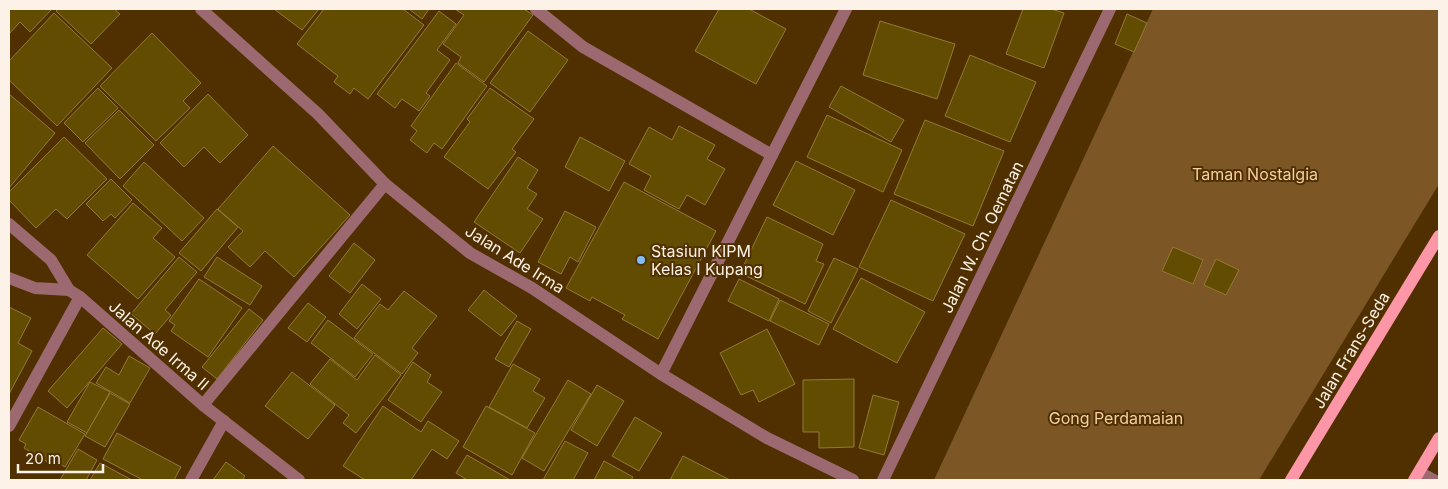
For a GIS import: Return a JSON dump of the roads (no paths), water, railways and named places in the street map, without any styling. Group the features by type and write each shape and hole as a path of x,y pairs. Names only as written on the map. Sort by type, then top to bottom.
{"main road":[{"name":"Jalan Frans-Seda","path":"1290,480 1439,236"},
{"path":"1417,476 1439,438"}],"street":[{"name":"Jalan Ade Irma","path":"201,9 318,114 385,184 470,253 532,288 661,374 768,438 853,480"},
{"path":"536,9 583,47 772,155"},
{"path":"661,374 846,9"},
{"name":"Jalan W. Ch. Oematan","path":"883,480 1110,9"},
{"path":"203,405 385,184"},
{"name":"Jalan Ade Irma II","path":"9,224 51,260 74,294 203,405 300,480"},
{"path":"9,278 35,288 74,294 9,426"},
{"path":"191,480 224,420"}],"lane":[{"path":"1417,476 1435,480"}],"place":[{"name":"Stasiun KIPM Kelas I Kupang","path":"641,260"}],"park label":[{"name":"Taman Nostalgia","path":"1255,174"},
{"name":"Gong Perdamaian","path":"1116,418"}]}
